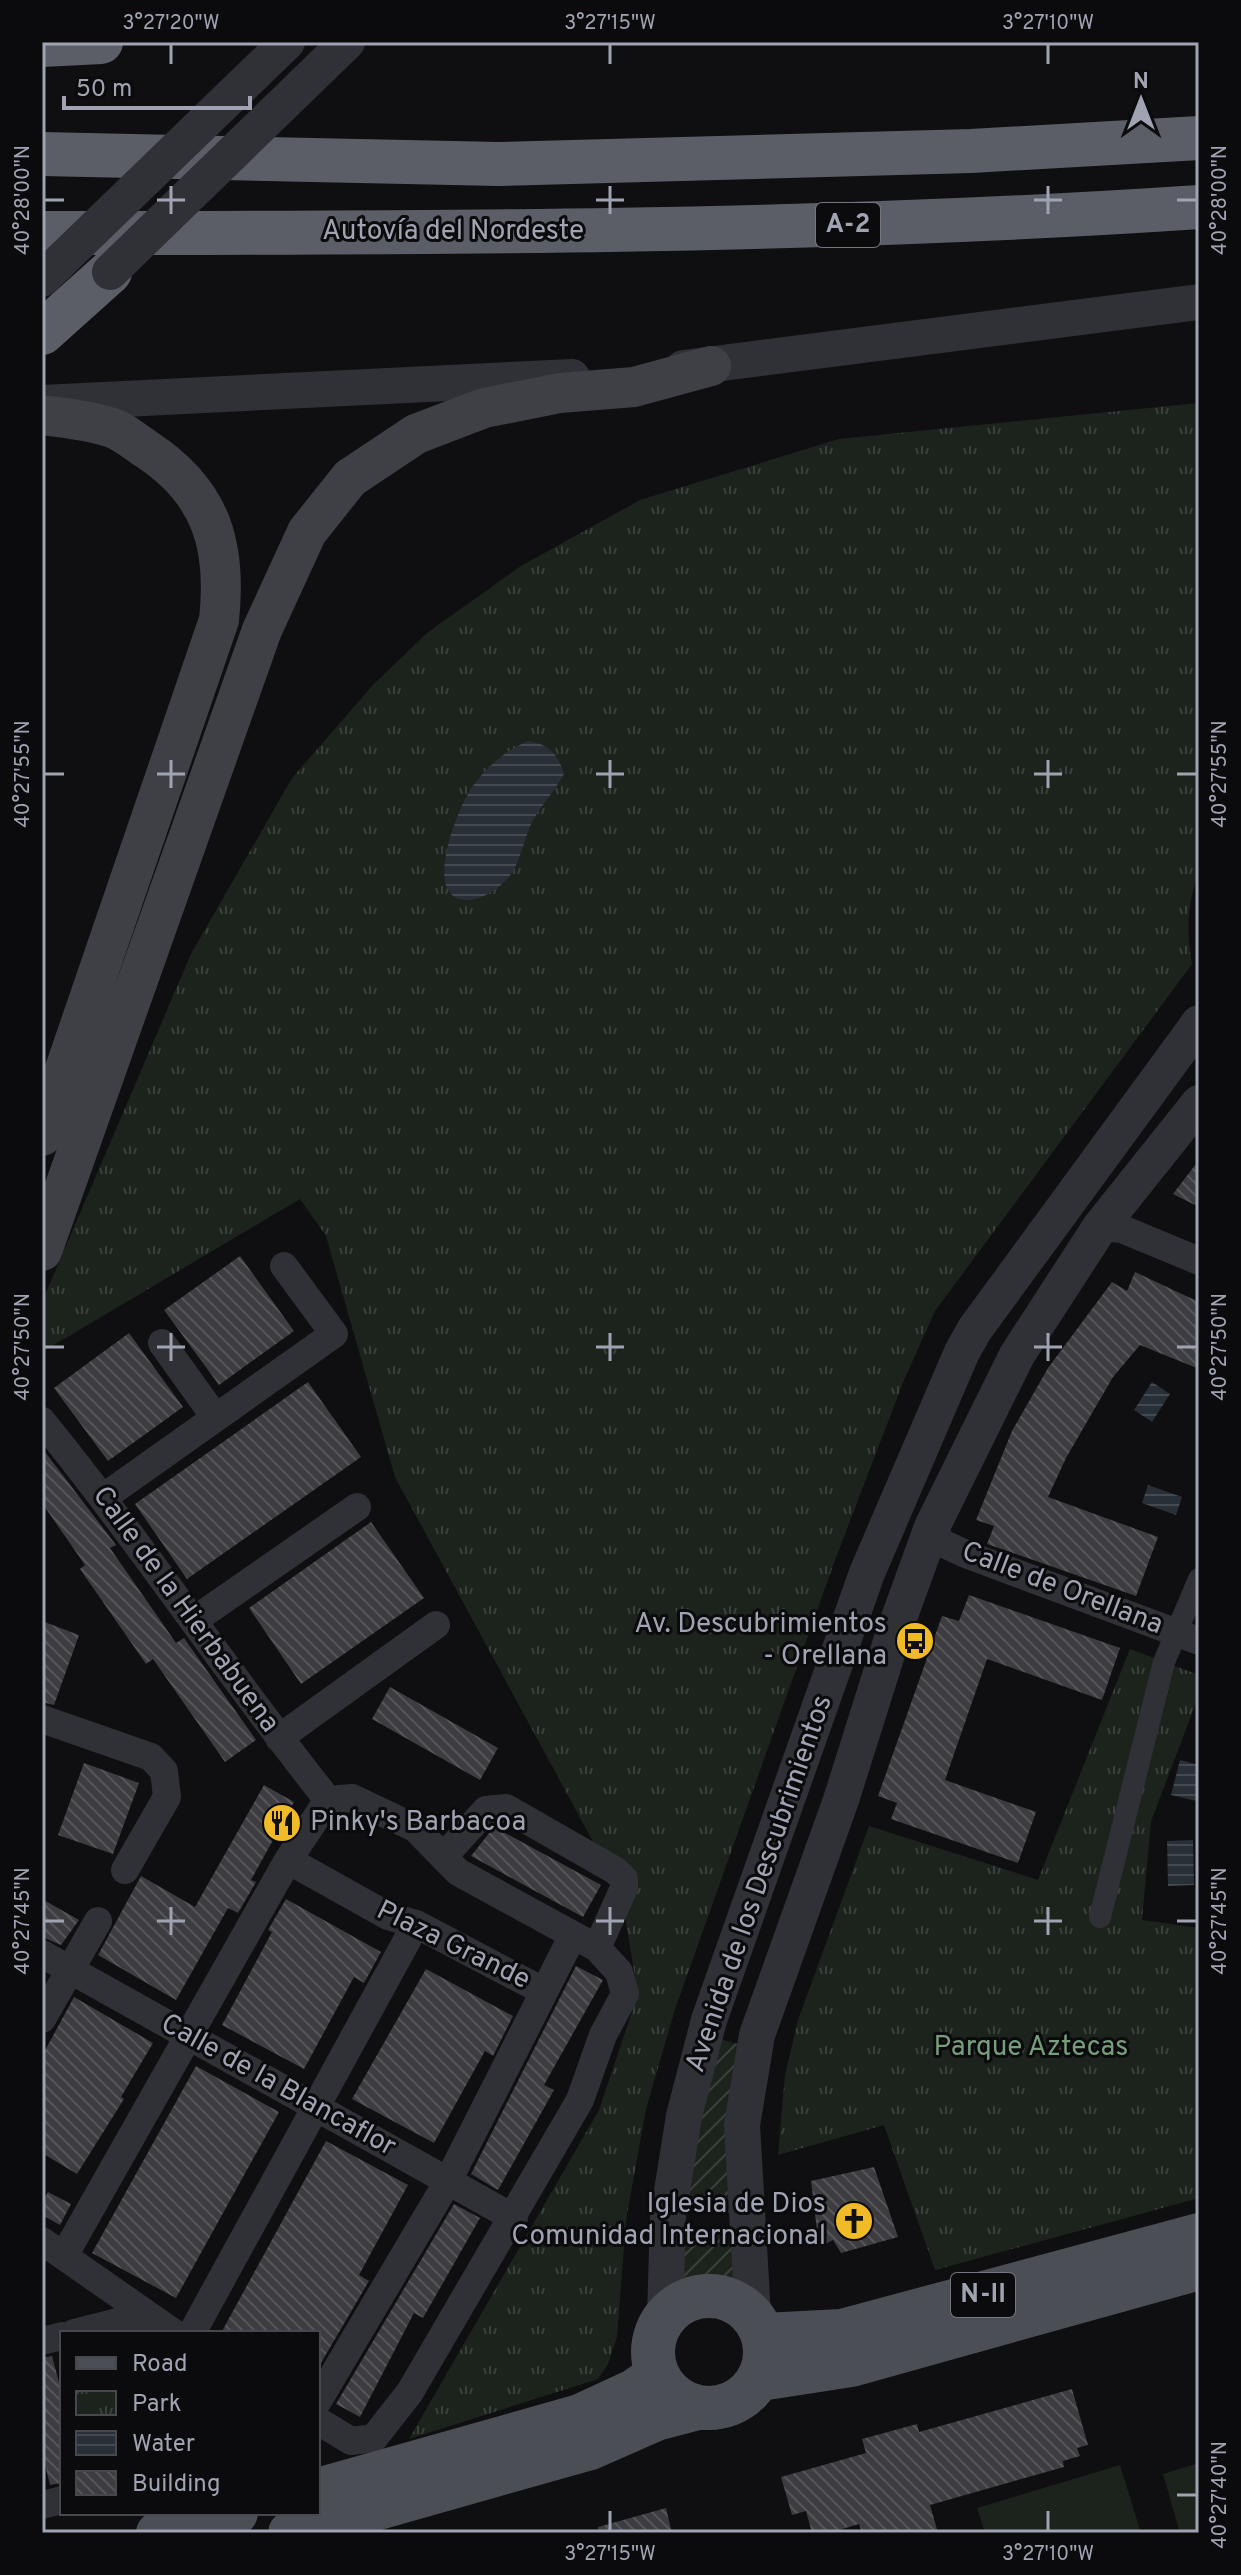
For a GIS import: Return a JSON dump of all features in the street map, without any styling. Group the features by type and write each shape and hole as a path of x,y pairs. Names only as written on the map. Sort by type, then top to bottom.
{"highway":[{"path":"42,45 101,42"},
{"path":"42,154 499,164 971,151 1199,138"},
{"name":"Autovía del Nordeste","path":"42,233 497,234 975,222 1199,207"},
{"path":"42,333 110,272"}],"main road":[{"path":"42,1251 262,630 307,532 350,478 416,434 484,408 560,393 634,387 711,366"},
{"path":"42,415 112,427 162,460 195,493 213,522 223,579 219,620 42,1136"},
{"name":"N-II","path":"758,2325 842,2331 1199,2235"},
{"name":"N-II","path":"760,2379 851,2365 1199,2268"},
{"path":"290,2533 590,2448 656,2419 698,2408 732,2404 748,2394 760,2379 766,2360 758,2325 727,2298 709,2296 690,2299 665,2317 656,2334 653,2355 657,2375 679,2400 698,2408"},
{"path":"320,2489 580,2416 634,2391 657,2375"},
{"path":"177,2524 225,2515"}],"street":[{"path":"42,279 287,42"},
{"path":"42,345 110,272 347,42"},
{"path":"42,403 484,382 711,366 1199,302"},
{"name":"Avenida de los Descubrimientos","path":"665,2317 668,2216 684,2116 709,2020 867,1573 975,1329 1199,1023"},
{"name":"Avenida de los Descubrimientos","path":"758,2325 742,2125 757,2035 841,1800 894,1632 932,1527 1017,1355 1100,1227 1199,1103"},
{"path":"1100,1227 1122,1229 1199,1261"},
{"path":"104,1497 334,1334 284,1266"},
{"path":"162,1343 215,1417"},
{"name":"Calle de la Hierbabuena","path":"42,1421 104,1497 279,1738 328,1800"},
{"path":"193,1621 357,1507"},
{"name":"Calle de Orellana","path":"932,1527 942,1543 968,1555 1187,1637"},
{"path":"1100,1917 1187,1637 1199,1579"},
{"path":"279,1738 436,1625"},
{"path":"42,1719 151,1757 164,1771 167,1797 125,1870"},
{"path":"168,2331 147,2324 54,2247 189,2036 288,1860 328,1800 352,1798 415,1828 458,1872 585,1941 619,1972 625,1994 603,2035 580,2100 410,2392 374,2438 351,2441 320,2422"},
{"name":"Plaza Grande","path":"288,1860 388,1916 416,1924 543,1991 624,1888 624,1879 616,1871 506,1808 486,1810 443,1857"},
{"path":"42,2019 98,1921"},
{"path":"193,2331 416,1924"},
{"name":"Calle de la Blancaflor","path":"42,1954 514,2218"},
{"path":"320,2398 448,2181 543,1991"},
{"path":"90,2331 147,2324"}],"green space":[{"path":"1199,403 1199,873 1189,918 1192,964 935,1311 904,1380 835,1560 675,2009 646,2109 626,2220 617,2337 608,2364 598,2379 409,2439 599,2110 638,1994 621,1893 395,1477 326,1236 300,1199 42,1352 42,1302 191,954 292,778 373,685 427,633 521,566 640,500 839,439"},
{"name":"Parque Aztecas","path":"1130,1649 1199,1675 1199,1695 1151,1821 1142,1920 1199,1928 1199,2198 935,2270 884,2125 778,2155 785,2075 798,2020 869,1826 1038,1880"},
{"path":"716,2038 738,2044 733,2213 681,2209"},
{"path":"678,2231 737,2232 740,2285 708,2279 692,2280 676,2286"},
{"path":"1199,2463 1199,2533 1180,2533 1163,2474"},
{"path":"1120,2465 1141,2533 985,2533 977,2508"}],"water":[{"path":"528,741 552,751 564,774 533,820 509,877 487,894 460,900 447,888 444,878 451,834 463,804 486,770 506,753"},
{"path":"1152,1382 1170,1394 1152,1422 1134,1410"},
{"path":"1148,1485 1182,1497 1176,1515 1142,1503"},
{"path":"1180,1760 1199,1765 1197,1801 1171,1795"},
{"path":"1193,1840 1194,1885 1168,1886 1167,1841"}],"building":[{"path":"1199,1160 1199,1207 1173,1194"},
{"path":"240,1256 294,1331 219,1385 164,1310"},
{"path":"1135,1272 1199,1302 1199,1369 1140,1345 1113,1377 1066,1458 1048,1497 1158,1537 1136,1596 987,1544 994,1526 976,1520 1012,1431 1048,1368 1112,1282 1127,1291"},
{"path":"129,1333 183,1407 108,1461 54,1388"},
{"path":"308,1382 361,1457 187,1579 135,1504"},
{"path":"42,1448 116,1545 110,1548 176,1643 184,1638 256,1740 225,1762 153,1659 146,1664 80,1569 85,1565 42,1503"},
{"path":"371,1522 424,1598 301,1684 249,1608"},
{"path":"969,1595 1120,1648 1102,1700 987,1659 945,1780 1036,1812 1018,1863 891,1819 897,1803 878,1796 942,1616 959,1621"},
{"path":"42,1621 79,1635 54,1705 42,1702"},
{"path":"390,1687 498,1748 480,1780 372,1719"},
{"path":"84,1763 139,1783 113,1854 58,1835"},
{"path":"264,1785 294,1802 251,1880 256,1882 238,1913 228,1908 176,2000 98,1955 141,1876 195,1907"},
{"path":"494,1827 601,1885 583,1917 471,1856"},
{"path":"42,1899 79,1920 61,1945 42,1937"},
{"path":"286,1899 381,1952 364,1983 354,1977 304,2069 222,2025 272,1932 268,1930"},
{"path":"576,1966 603,1980 544,2085 554,2090 498,2190 471,2174"},
{"path":"426,1969 513,2016 493,2056 485,2051 434,2143 352,2099"},
{"path":"74,1997 153,2043 121,2097 124,2099 77,2174 42,2153 42,2056"},
{"path":"196,2066 279,2112 176,2298 92,2253"},
{"path":"326,2141 408,2185 359,2275 369,2281 320,2365 320,2331 222,2331"},
{"name":"Iglesia de Dios Comunidad Internacional","path":"874,2167 898,2237 841,2253 833,2240 819,2247 811,2181"},
{"path":"48,2192 71,2204 60,2225 42,2215 42,2203"},
{"path":"454,2204 480,2218 423,2318 414,2313 360,2417 336,2404"},
{"path":"52,2356 60,2386 60,2483 50,2485 42,2453 42,2358"},
{"path":"1072,2389 1088,2445 1077,2448 1080,2456 1063,2461 1064,2467 930,2505 938,2533 862,2533 859,2524 829,2533 812,2533 806,2511 792,2515 781,2477 866,2453 862,2439 917,2424 919,2432"},
{"path":"666,2508 672,2533 599,2533 598,2527"}],"place":[{"name":"Av. Descubrimientos - Orellana","path":"915,1641"},
{"name":"Pinky's Barbacoa","path":"282,1823"},
{"name":"Iglesia de Dios Comunidad Internacional","path":"854,2221"}]}
